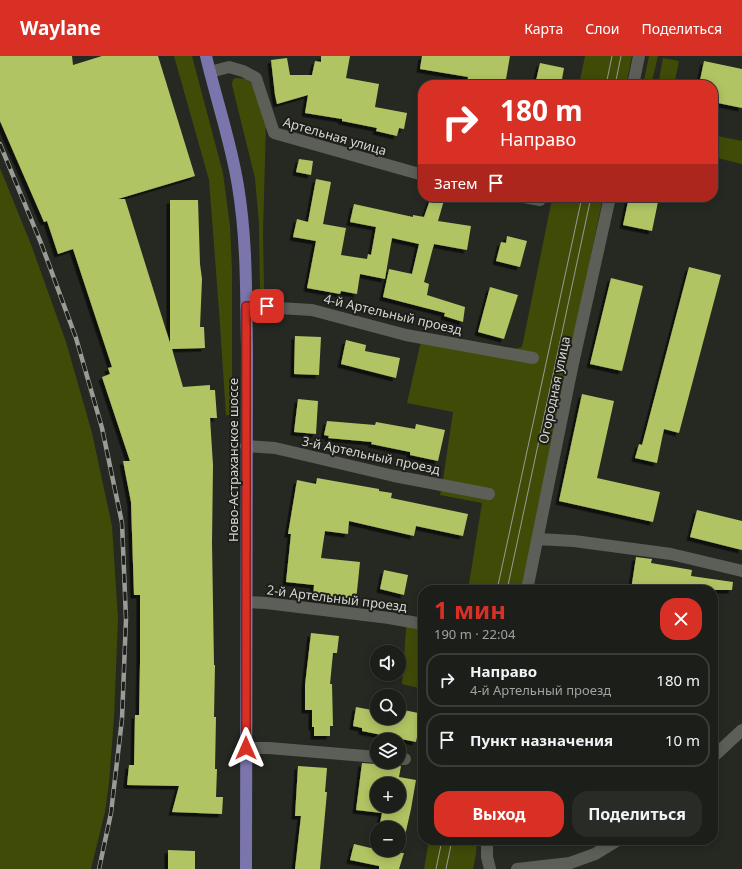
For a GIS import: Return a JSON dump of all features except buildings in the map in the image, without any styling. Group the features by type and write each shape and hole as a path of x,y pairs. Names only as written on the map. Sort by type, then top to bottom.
{"main road":[{"name":"Ново-Астраханское шоссе","path":"206,56 231,149 238,187 245,266 247,602 246,869"}],"street":[{"path":"634,80 639,56"},
{"name":"Артельная улица","path":"210,72 229,67 243,71 256,78 274,133 418,174"},
{"name":"Огородная улица","path":"529,585 572,368 609,202"},
{"name":"4-й Артельный проезд","path":"246,306 312,310 406,334 533,358"},
{"name":"3-й Артельный проезд","path":"246,446 275,448 394,476 489,494"},
{"path":"538,539 574,541 671,554 742,571"},
{"name":"2-й Артельный проезд","path":"247,602 388,618 418,623"},
{"path":"718,752 742,730"},
{"path":"246,748 269,748 370,756"},
{"path":"486,845 490,869"},
{"path":"517,869 570,863 595,854 610,845"}],"green space":[{"path":"174,56 192,56 223,173 230,226 232,269 232,415 226,415 209,180"},
{"path":"585,56 632,56 627,80 580,80"},
{"path":"649,56 658,56 652,80 644,80"},
{"path":"663,58 679,61 675,80 659,80"},
{"path":"233,79 246,79 255,86 266,123 263,233 264,289 260,290 259,224 255,178 232,85"},
{"path":"718,136 742,141 742,164 718,158"},
{"path":"0,168 32,247 66,342 92,433 112,526 118,619 114,717 109,783 105,812 91,869 0,869"},
{"path":"553,202 602,202 523,585 469,585 482,503 440,495 453,412 407,403 423,332 515,349 522,347 551,204"},
{"path":"407,617 418,618 418,688 402,684 402,681 406,681 405,645"},
{"path":"428,845 477,845 473,869 424,869"}],"tram line":[{"path":"607,80 612,56"},
{"path":"616,80 621,56"},
{"path":"498,585 581,202"},
{"path":"508,585 590,202"},
{"path":"436,869 441,845"},
{"path":"446,869 451,845"}],"railway":[{"path":"0,144 41,243 76,338 102,428 122,523 126,619 122,719 111,813 99,869"}],"route":[{"path":"246,748 246,306 267,306"}]}
